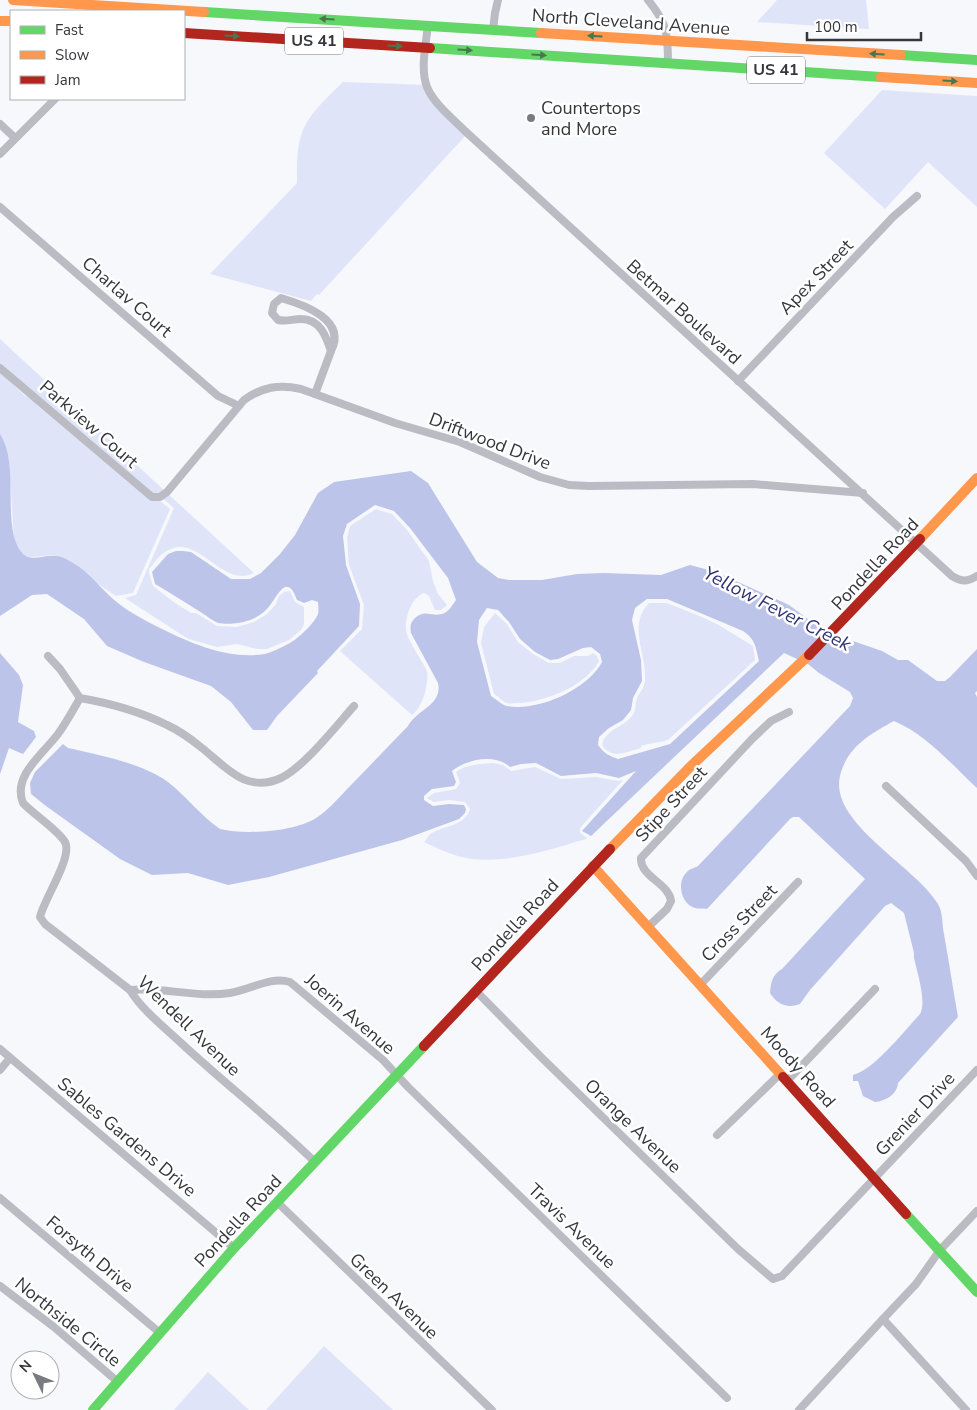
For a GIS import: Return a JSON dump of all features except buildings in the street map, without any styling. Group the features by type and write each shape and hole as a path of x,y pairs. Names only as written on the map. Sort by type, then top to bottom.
{"main road":[{"name":"North Cleveland Avenue","path":"13,0 144,10"},
{"name":"North Cleveland Avenue","path":"185,15 426,48 977,83"},
{"name":"North Cleveland Avenue","path":"185,33 288,28 428,25 977,60"},
{"name":"Pondella Road","path":"93,1410 234,1248 593,866 690,767 849,615 977,478"},
{"name":"Moody Road","path":"593,866 977,1292"}],"street":[{"path":"144,10 153,0"},
{"path":"493,30 498,0"},
{"path":"648,0 660,15 668,41 668,63"},
{"name":"Betmar Boulevard","path":"428,25 424,69 427,87 443,109 564,223 863,493 952,576 960,581 969,581 977,576"},
{"path":"0,154 54,100"},
{"path":"0,124 15,138"},
{"name":"Apex Street","path":"738,381 893,217 917,196"},
{"name":"Charlav Court","path":"0,207 218,396 237,405"},
{"path":"315,394 336,338 334,330 323,317 295,302 281,298 274,304 272,313 278,320 287,322 306,320 319,327 326,334 331,351"},
{"path":"306,320 309,310"},
{"name":"Parkview Court","path":"0,368 145,492 152,497 160,497"},
{"name":"Driftwood Drive","path":"160,497 175,483 237,405 258,391 276,386 293,387 395,423 460,442 540,477 569,485 753,484 863,493"},
{"path":"48,656 60,669 80,698 94,700 162,722 188,737 226,770 252,782 281,778 296,768 354,706"},
{"name":"Wendell Avenue","path":"80,698 58,735 28,770 23,778 20,790 23,803 60,836 65,843 67,852 65,860 42,906 40,917 45,924 130,990 135,999 163,1027 294,1141 315,1162"},
{"name":"Stipe Street","path":"649,926 667,909 671,901 668,893 642,867 641,858 752,739 772,721 789,712"},
{"path":"886,786 966,861 977,876"},
{"name":"Cross Street","path":"701,984 798,882"},
{"name":"Joerin Avenue","path":"130,990 146,988 171,992 220,994 238,992 272,981 282,980 290,982 383,1060 396,1076"},
{"path":"717,1135 784,1076 875,989"},
{"name":"Orange Avenue","path":"476,991 732,1243 774,1279"},
{"name":"Sables Gardens Drive","path":"0,1049 234,1248"},
{"path":"0,1070 10,1058"},
{"name":"Grenier Drive","path":"774,1279 782,1276 977,1070"},
{"name":"Travis Avenue","path":"396,1076 727,1398"},
{"name":"Forsyth Drive","path":"0,1198 160,1333"},
{"name":"Green Avenue","path":"277,1202 492,1410"},
{"path":"799,1410 916,1284 940,1250 977,1211"},
{"name":"Northside Circle","path":"0,1286 54,1327 118,1382"},
{"path":"883,1319 966,1410"}],"shaded area":[{"path":"777,0 866,0 869,29 757,22"},
{"path":"343,82 428,85 436,103 467,134 319,295 317,294 311,301 210,274 297,183 298,152 305,126 319,106"},
{"path":"882,90 977,96 977,207 928,162 885,209 824,153"},
{"path":"0,339 254,573 242,576 230,573 199,553 188,548 177,547 165,552 149,569 153,586 191,613 196,613 217,626 237,627 254,622 267,614 276,604 279,596 284,592 290,591 295,602 304,607 304,624 301,630 289,640 267,649 257,649 237,644 217,647 189,639 125,598 136,595 174,508 161,497 141,488 0,367"},
{"path":"0,371 24,395 41,404 170,509 133,593 116,596 54,555 31,557 15,554 10,477 0,468"},
{"path":"376,509 392,514 407,530 429,561 438,594 447,605 441,610 435,610 429,596 424,593 415,600 408,612 406,631 427,671 426,689 422,701 412,715 340,651 362,629 364,605 349,565 347,537 350,526"},
{"path":"649,603 667,603 717,624 753,646 755,660 668,740 644,745 641,748 625,753 615,754 606,750 602,745 607,735 626,722 634,713 637,698 644,685 645,670 639,621"},
{"path":"495,613 507,624 518,642 533,654 549,663 560,663 574,656 588,656 593,653 599,661 585,678 564,691 540,700 505,702 494,694 481,643 484,627"},
{"path":"493,763 503,765 511,771 535,767 561,779 596,777 618,781 623,780 580,828 580,833 586,839 529,855 486,860 459,856 424,842 437,830 464,819 470,809 465,802 449,800 434,802 427,798 434,793 456,789 460,783 456,772 460,769"},
{"path":"324,1346 393,1410 266,1410"},
{"path":"208,1372 249,1410 174,1410"}],"water":[{"name":"Yellow Fever Creek","path":"0,434 6,447 9,463 13,530 16,543 23,554 34,558 58,556 65,558 79,567 112,598 135,615 180,638 222,652 250,655 265,654 290,643 304,632 316,618 318,602 312,600 304,603 297,600 293,591 289,587 285,587 270,606 256,617 238,623 218,623 155,584 152,572 168,554 176,551 191,552 231,579 250,579 261,573 280,554 295,535 318,493 334,482 411,471 428,483 477,562 498,578 542,580 577,574 604,573 661,575 690,565 716,572 789,605 824,631 882,651 898,660 908,660 937,681 945,681 950,677 977,649 977,691 975,693 977,697 977,788 928,742 894,721 868,736 854,749 843,766 840,776 840,793 847,810 876,843 927,890 940,907 958,1017 898,1083 890,1097 875,1102 863,1096 858,1081 853,1081 853,1075 861,1072 879,1058 920,1014 922,1009 921,987 904,913 891,903 885,906 810,990 800,1004 787,1006 779,1003 773,997 770,993 771,985 776,974 865,879 799,817 790,819 707,909 690,906 683,897 681,887 687,872 698,866 850,706 853,698 850,692 808,664 784,653 591,836 582,831 636,771 619,778 596,773 561,776 536,763 510,767 497,760 481,759 465,763 452,771 456,782 454,786 432,789 424,796 424,800 433,806 464,805 465,813 459,819 402,840 269,877 228,885 188,873 152,875 120,859 31,794 30,783 35,772 63,744 68,748 133,765 158,775 220,829 242,832 269,831 307,823 316,818 335,802 412,720 437,697 438,683 411,633 411,625 412,621 419,615 438,615 446,612 456,600 448,578 410,528 394,511 375,505 347,524 343,536 346,565 360,604 359,626 277,716 267,730 253,730 231,702 211,686 144,662 107,646 84,619 47,594 32,595 0,616","holes":["647,599 667,599 743,631 753,640 759,661 670,744 618,759 600,748 598,745 599,737 609,728 623,720 631,710 633,698 642,681 641,660 632,620 635,608","487,608 498,610 509,622 520,639 535,652 550,660 591,647 600,654 602,662 586,681 561,696 533,705 507,706 491,696 477,642 479,620"]},
{"path":"0,653 19,675 23,685 18,722 34,731 36,737 23,754 9,748 0,774"}],"traffic: fast":[{"path":"204,12 541,33"},
{"path":"430,48 881,77"},
{"path":"901,55 977,60"},
{"path":"93,1410 234,1248 424,1046"},
{"path":"906,1214 977,1292"}],"traffic: slow":[{"path":"13,0 172,10"},
{"path":"185,11 204,12"},
{"path":"0,21 10,21"},
{"path":"541,33 901,55"},
{"path":"881,77 977,83"},
{"path":"920,539 977,478"},
{"path":"610,849 690,767 809,655"},
{"path":"593,866 783,1077"}],"traffic: jam":[{"path":"185,33 430,48"},
{"path":"809,655 920,539"},
{"path":"424,1046 610,849"},
{"path":"783,1077 906,1214"}],"place":[{"name":"Countertops and More","path":"531,118"}]}
